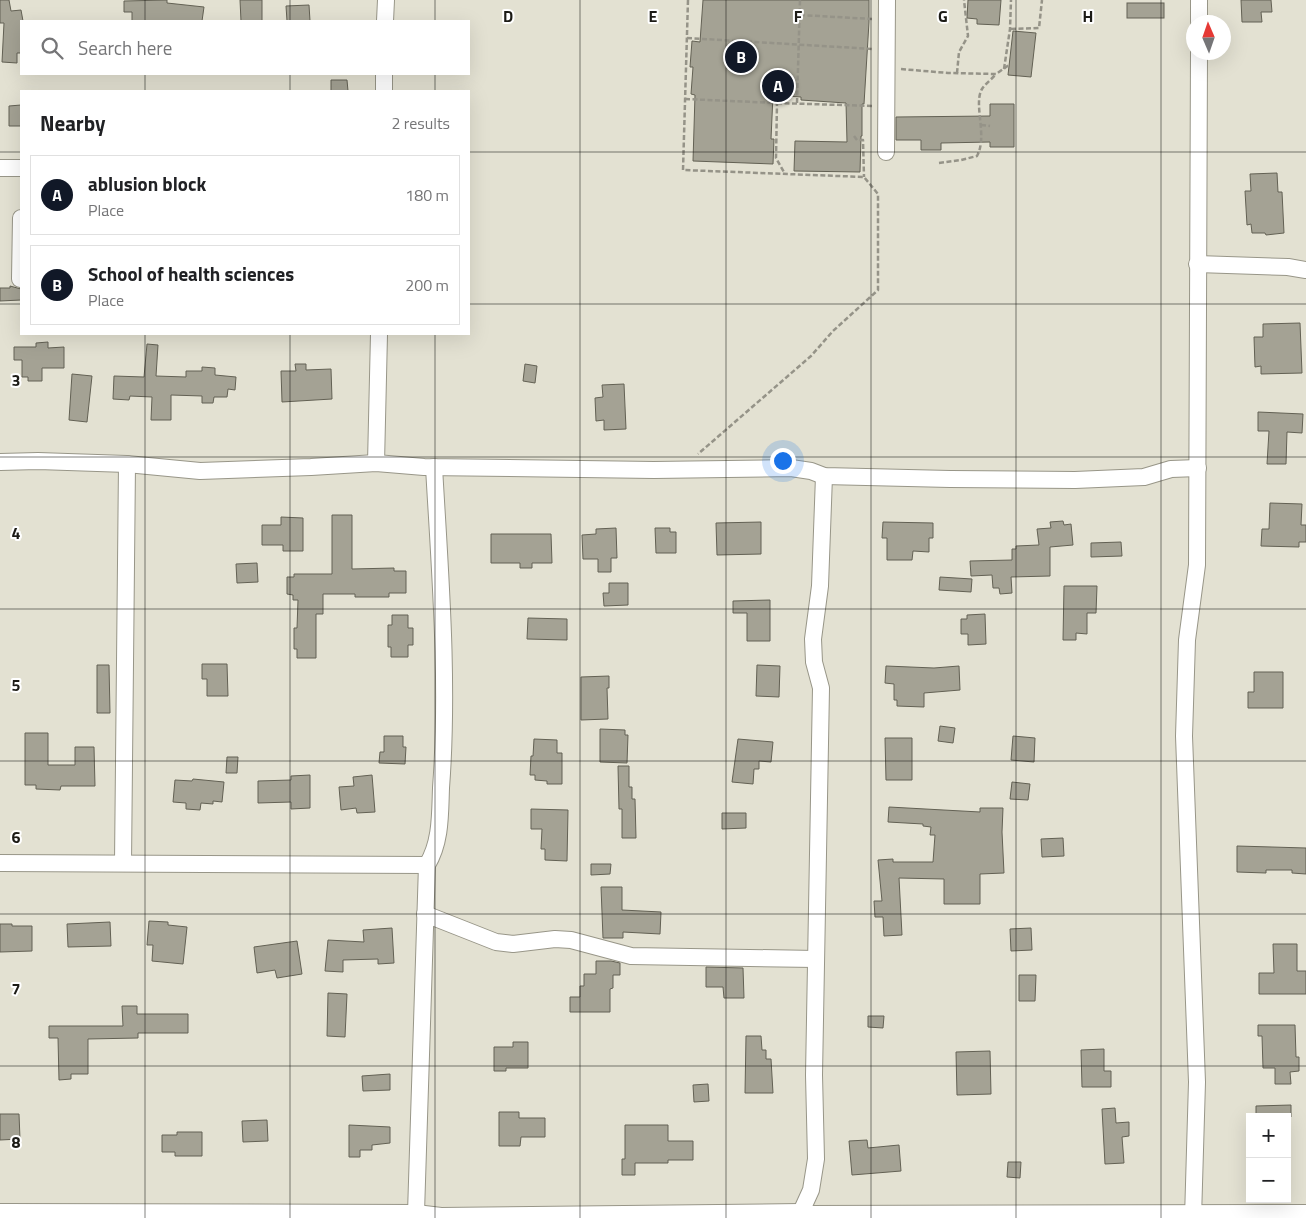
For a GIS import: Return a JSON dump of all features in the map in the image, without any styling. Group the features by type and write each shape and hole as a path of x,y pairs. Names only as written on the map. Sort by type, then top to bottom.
{"street":[{"path":"385,20 386,0"},
{"path":"886,146 887,0"},
{"path":"1199,0 1199,15"},
{"path":"1193,1216 1197,1082 1184,736 1187,640 1197,565 1199,60"},
{"path":"384,75 384,90"},
{"path":"0,168 20,168"},
{"path":"1197,264 1288,267 1306,270"},
{"path":"376,463 379,335"},
{"path":"0,462 38,461 126,464 200,471 311,468 376,463 434,467 791,468 811,471 824,476 1075,480 1144,476 1171,469 1198,468"},
{"path":"122,863 126,464"},
{"path":"416,1213 427,865 434,854 438,840 444,756 443,624 434,467"},
{"path":"806,1214 816,1159 814,1074 821,688 814,662 813,639 820,586 824,476"},
{"path":"0,863 427,865"},
{"path":"425,914 496,942 513,944 555,939 572,940 631,956 816,959"},
{"path":"0,1212 416,1213 442,1217 806,1214 1193,1216 1306,1213"}],"path":[{"path":"688,0 683,170 864,177"},
{"path":"797,104 800,0"},
{"path":"957,73 959,52 968,36 964,0"},
{"path":"1004,69 1010,29 1011,0"},
{"path":"1010,29 1039,28 1042,0"},
{"path":"800,15 872,19"},
{"path":"687,38 887,49"},
{"path":"939,163 977,156 982,148 979,98 982,89 996,74 1009,65"},
{"path":"887,68 996,74"},
{"path":"685,99 886,107"},
{"path":"777,103 776,158 785,174"},
{"path":"981,125 990,126"},
{"path":"681,469 810,356 833,331 878,290 878,194 864,177 863,140 857,140 854,136"}],"building":[{"path":"0,0 9,0 11,11 21,10 23,20 20,20 20,53 17,53 17,63 2,62 4,23 0,23"},
{"path":"167,0 167,3 204,7 202,20 132,20 132,12 124,12 124,1"},
{"path":"240,0 262,0 262,20 241,20"},
{"path":"703,0 869,0 864,104 862,104 860,172 794,171 795,141 847,142 846,103 801,100 801,97 773,95 771,139 774,139 773,164 693,161 695,95 691,94 693,67 690,67 692,41 700,42"},
{"path":"968,0 1001,0 999,25 977,24 977,19 967,18"},
{"path":"1241,0 1271,0 1272,12 1261,12 1262,22 1242,22"},
{"path":"1127,3 1164,3 1164,18 1127,18"},
{"path":"309,5 310,20 287,20 286,6"},
{"path":"1013,31 1036,33 1031,77 1008,75"},
{"path":"331,80 347,80 348,90 331,90"},
{"path":"990,104 1014,104 1014,147 990,147 990,142 941,143 941,150 921,150 921,140 896,140 896,117 990,116"},
{"path":"20,105 20,126 9,126 9,106"},
{"path":"1277,173 1278,192 1282,192 1284,233 1266,235 1265,233 1252,233 1251,224 1247,225 1245,191 1251,191 1250,174"},
{"path":"10,286 20,289 20,300 0,301 0,288 10,288"},
{"path":"1300,323 1302,373 1261,374 1261,366 1255,367 1254,337 1263,337 1263,324"},
{"path":"48,342 48,348 64,347 64,368 42,368 42,381 28,381 28,377 22,377 22,360 14,360 14,347 36,347 36,343"},
{"path":"147,344 158,345 156,376 186,377 186,371 202,371 202,367 215,368 215,375 236,377 235,390 228,389 227,397 214,397 213,403 202,403 202,396 171,395 171,420 151,420 152,397 130,396 129,400 113,399 114,376 144,377"},
{"path":"295,364 306,364 306,370 331,369 332,399 282,402 281,371 296,371"},
{"path":"525,364 537,366 535,383 523,381"},
{"path":"72,374 92,376 87,422 69,420"},
{"path":"624,384 626,429 604,430 604,420 596,421 595,398 603,397 602,385"},
{"path":"1258,412 1303,414 1302,433 1287,432 1286,464 1267,464 1269,431 1258,431"},
{"path":"1270,503 1302,504 1301,525 1306,525 1306,542 1299,542 1299,547 1261,546 1262,529 1269,529"},
{"path":"332,515 352,515 352,569 394,568 394,571 406,571 406,593 389,593 389,597 355,597 355,594 323,594 323,614 316,614 316,658 297,658 297,649 294,649 294,628 297,628 298,600 293,600 293,595 287,594 287,577 294,577 294,574 332,574"},
{"path":"281,517 303,518 303,551 283,551 283,545 262,545 262,525 281,525"},
{"path":"1063,521 1064,525 1071,524 1073,545 1050,547 1050,576 1011,577 1012,593 1000,594 999,588 993,588 992,575 971,576 970,561 1012,560 1012,549 1016,549 1016,546 1039,545 1037,529 1051,528 1050,522"},
{"path":"761,522 761,554 717,555 716,523"},
{"path":"883,522 933,523 933,538 929,538 929,552 913,551 912,560 887,560 887,538 882,538"},
{"path":"616,528 617,558 611,558 611,572 598,572 598,559 583,559 582,535 596,534 596,529"},
{"path":"655,528 670,528 670,532 676,532 676,553 656,553"},
{"path":"491,534 551,534 552,563 532,563 532,568 520,568 520,563 491,563"},
{"path":"1121,542 1122,556 1091,557 1091,543"},
{"path":"257,563 258,582 237,583 236,564"},
{"path":"940,577 972,579 971,592 939,590"},
{"path":"609,583 628,583 628,605 604,606 603,593 609,593"},
{"path":"1064,586 1097,586 1096,613 1087,613 1087,634 1076,633 1076,640 1063,640"},
{"path":"770,600 770,641 747,641 747,613 733,613 733,601"},
{"path":"985,614 986,644 968,645 968,634 961,634 961,619 967,619 967,615"},
{"path":"392,615 408,615 408,628 413,628 413,645 408,645 408,657 391,657 391,647 388,647 388,625 392,625"},
{"path":"528,618 567,619 567,640 527,639"},
{"path":"202,664 227,664 228,696 207,696 207,679 202,679"},
{"path":"97,665 109,665 110,713 97,713"},
{"path":"757,665 780,666 779,697 756,696"},
{"path":"886,666 934,668 959,666 960,690 924,693 924,707 897,706 897,700 894,700 894,684 885,683"},
{"path":"1254,672 1283,672 1283,708 1248,708 1248,692 1254,692"},
{"path":"609,676 609,688 607,688 608,719 581,720 581,677"},
{"path":"940,726 955,728 953,743 938,741"},
{"path":"600,729 625,730 625,735 628,735 627,763 600,762"},
{"path":"25,733 48,733 48,765 75,765 75,747 94,747 95,786 61,786 60,790 36,789 36,785 25,785"},
{"path":"384,736 403,736 403,747 406,747 405,764 379,763 380,752 384,752"},
{"path":"1013,736 1035,738 1034,762 1011,760"},
{"path":"885,738 912,738 912,780 886,780"},
{"path":"534,739 557,740 557,753 562,753 562,784 547,784 547,781 535,780 535,775 530,775"},
{"path":"738,739 773,742 771,762 759,761 759,769 754,769 753,784 732,782"},
{"path":"227,757 238,757 237,773 226,773"},
{"path":"618,766 629,766 629,787 632,787 632,799 635,799 636,838 622,838 622,809 619,809"},
{"path":"310,775 310,808 291,809 291,802 258,803 258,781 291,780 291,776"},
{"path":"372,775 375,812 357,813 356,808 341,810 339,787 354,786 353,777"},
{"path":"193,779 224,782 222,802 213,801 213,804 201,803 200,810 186,809 186,803 173,802 175,780 192,781"},
{"path":"1012,782 1030,784 1028,800 1010,799"},
{"path":"889,807 980,812 980,808 1003,808 1004,873 980,874 980,904 944,904 944,879 899,878 902,935 884,936 883,917 875,917 874,901 882,901 878,860 893,859 893,862 933,862 935,835 930,835 931,827 923,826 923,824 888,822"},
{"path":"531,809 568,810 567,861 545,860 545,849 541,849 542,829 531,829"},
{"path":"722,813 746,813 746,828 722,829"},
{"path":"1063,838 1064,856 1042,857 1041,839"},
{"path":"1237,846 1306,848 1306,874 1292,873 1292,870 1266,870 1266,873 1237,872"},
{"path":"591,864 611,864 610,874 591,875"},
{"path":"601,887 622,887 622,910 661,912 660,934 623,932 623,938 603,938"},
{"path":"149,921 168,922 168,925 187,927 183,964 152,961 153,945 147,945"},
{"path":"110,922 111,946 68,947 67,924"},
{"path":"0,924 32,926 32,951 0,952"},
{"path":"392,928 394,963 378,964 378,959 343,960 343,972 325,971 328,940 364,942 363,930"},
{"path":"1031,928 1032,950 1011,951 1010,929"},
{"path":"297,941 302,974 277,978 275,970 257,973 254,947"},
{"path":"1273,944 1297,944 1297,971 1306,971 1306,994 1259,994 1259,973 1274,973"},
{"path":"596,961 620,963 620,975 613,975 613,988 610,989 610,1012 570,1012 570,997 580,997 580,986 584,986 584,974 596,974"},
{"path":"706,967 743,968 744,998 724,998 723,987 706,987"},
{"path":"1019,975 1036,975 1035,1001 1019,1001"},
{"path":"328,993 347,994 345,1037 327,1036"},
{"path":"122,1006 137,1006 137,1014 188,1014 188,1033 138,1033 138,1038 88,1039 88,1074 71,1074 71,1079 59,1080 58,1038 49,1038 49,1026 123,1026"},
{"path":"868,1016 884,1016 883,1028 868,1027"},
{"path":"1258,1025 1295,1025 1296,1057 1299,1057 1299,1071 1290,1072 1291,1084 1275,1084 1275,1068 1263,1068 1262,1036 1258,1036"},
{"path":"746,1036 761,1036 762,1050 766,1050 766,1059 771,1059 773,1093 745,1093"},
{"path":"513,1042 528,1042 528,1068 506,1068 506,1071 494,1071 494,1047 513,1047"},
{"path":"1104,1049 1104,1071 1111,1071 1111,1087 1082,1087 1081,1050"},
{"path":"990,1051 991,1094 957,1095 956,1052"},
{"path":"390,1074 390,1090 363,1091 362,1076"},
{"path":"708,1084 709,1101 694,1102 693,1085"},
{"path":"1291,1105 1291,1113 1256,1113 1256,1106"},
{"path":"1115,1108 1116,1123 1129,1122 1129,1136 1122,1137 1124,1163 1105,1164 1102,1109"},
{"path":"499,1112 519,1112 519,1118 545,1118 545,1137 521,1137 520,1146 499,1146"},
{"path":"0,1114 19,1114 20,1139 0,1140"},
{"path":"267,1120 268,1141 243,1142 242,1121"},
{"path":"349,1125 390,1127 390,1143 372,1145 372,1150 360,1150 360,1157 349,1157"},
{"path":"625,1125 668,1125 668,1141 693,1141 693,1160 668,1160 668,1163 635,1163 635,1175 622,1175 622,1159 625,1159"},
{"path":"177,1132 202,1132 202,1156 175,1156 175,1152 162,1152 162,1135 177,1135"},
{"path":"867,1140 868,1148 899,1145 901,1171 852,1175 849,1141"},
{"path":"1008,1162 1021,1162 1020,1178 1007,1177"}],"place":[{"name":"School of health sciences","path":"741,57"},
{"name":"ablusion block","path":"778,86"}]}
